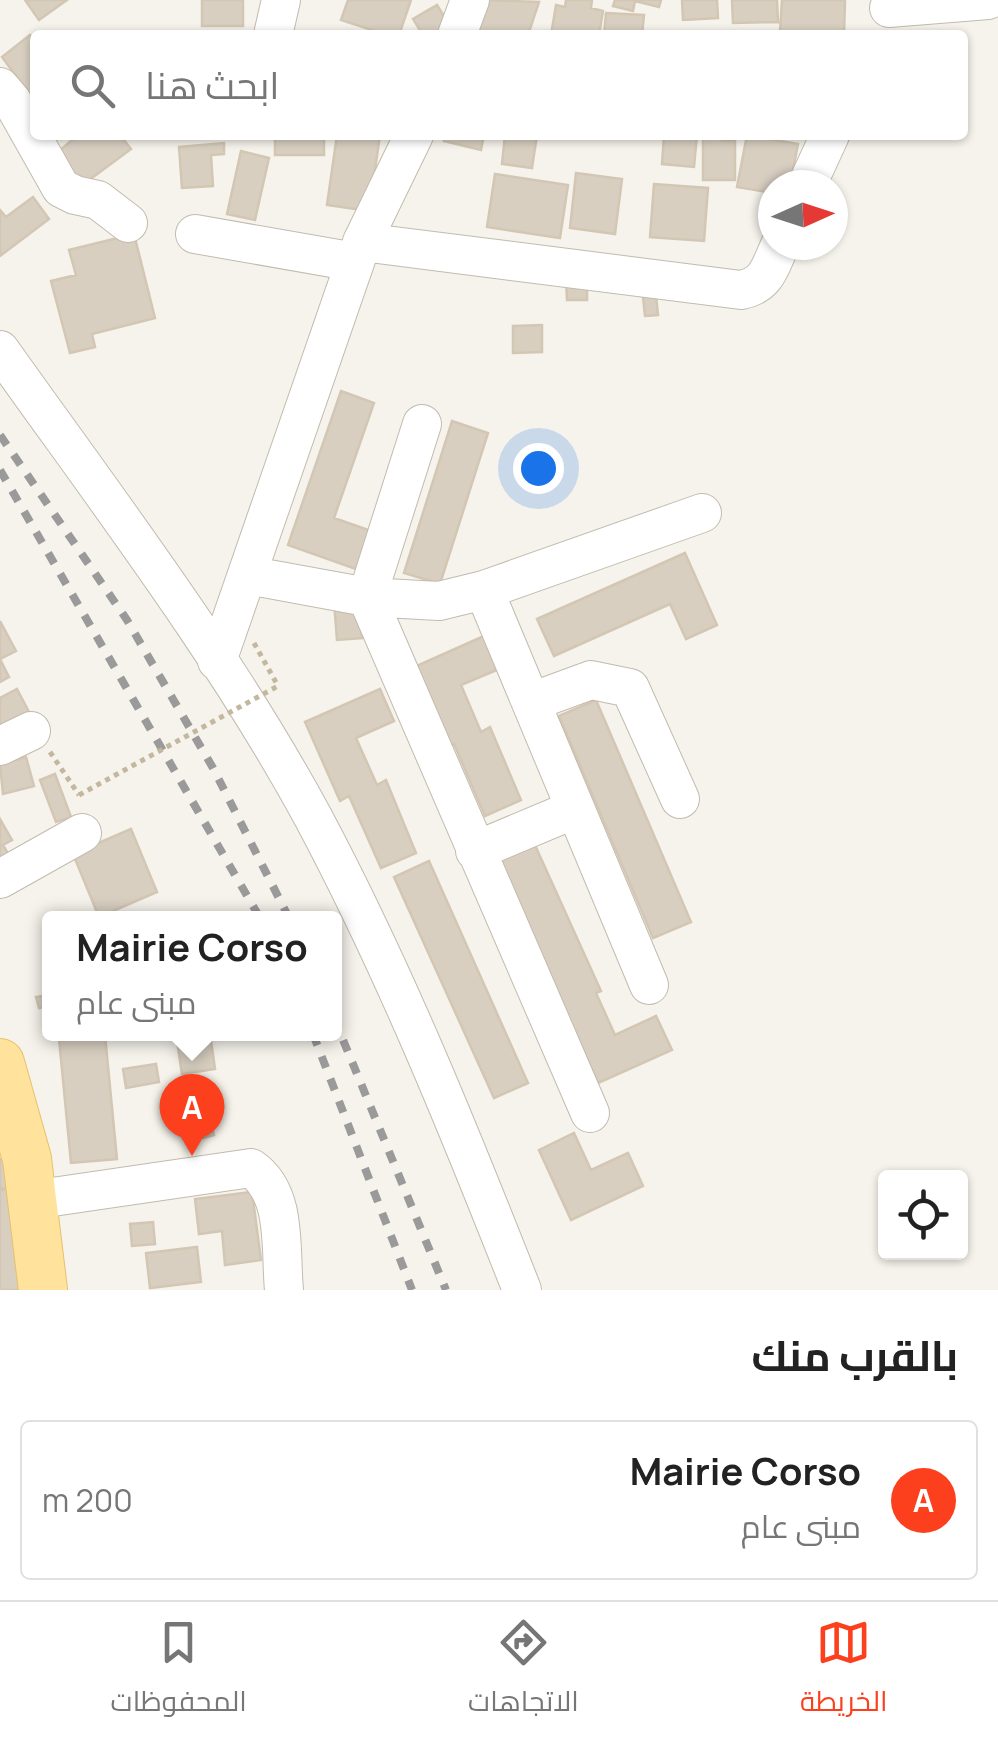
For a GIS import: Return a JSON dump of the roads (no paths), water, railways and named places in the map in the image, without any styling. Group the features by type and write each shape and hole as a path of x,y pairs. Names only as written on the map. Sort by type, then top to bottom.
{"main road":[{"path":"0,1064 27,1159 44,1290"}],"street":[{"path":"274,30 281,0"},
{"path":"459,30 470,0"},
{"path":"887,14 988,0"},
{"path":"0,87 30,133"},
{"path":"34,140 60,188 98,200 128,223"},
{"path":"217,661 359,252 412,140"},
{"path":"813,170 824,140"},
{"path":"195,234 741,290 756,287 764,280 773,260"},
{"path":"0,350 217,661 312,817 382,959 522,1290"},
{"path":"422,424 367,597 590,1113"},
{"path":"246,575 367,597 440,600 484,590 702,513"},
{"path":"484,590 649,984"},
{"path":"531,702 591,680 630,688 680,799"},
{"path":"475,851 576,809"},
{"path":"0,880 82,833"},
{"path":"32,1200 251,1168 265,1178 276,1196 284,1290"}],"railway":[{"path":"0,435 127,620 213,768 285,911"},
{"path":"0,470 256,911"},
{"path":"342,1037 446,1290"},
{"path":"316,1041 412,1290"}],"place":[{"name":"Mairie Corso","path":"192,1156"}]}
